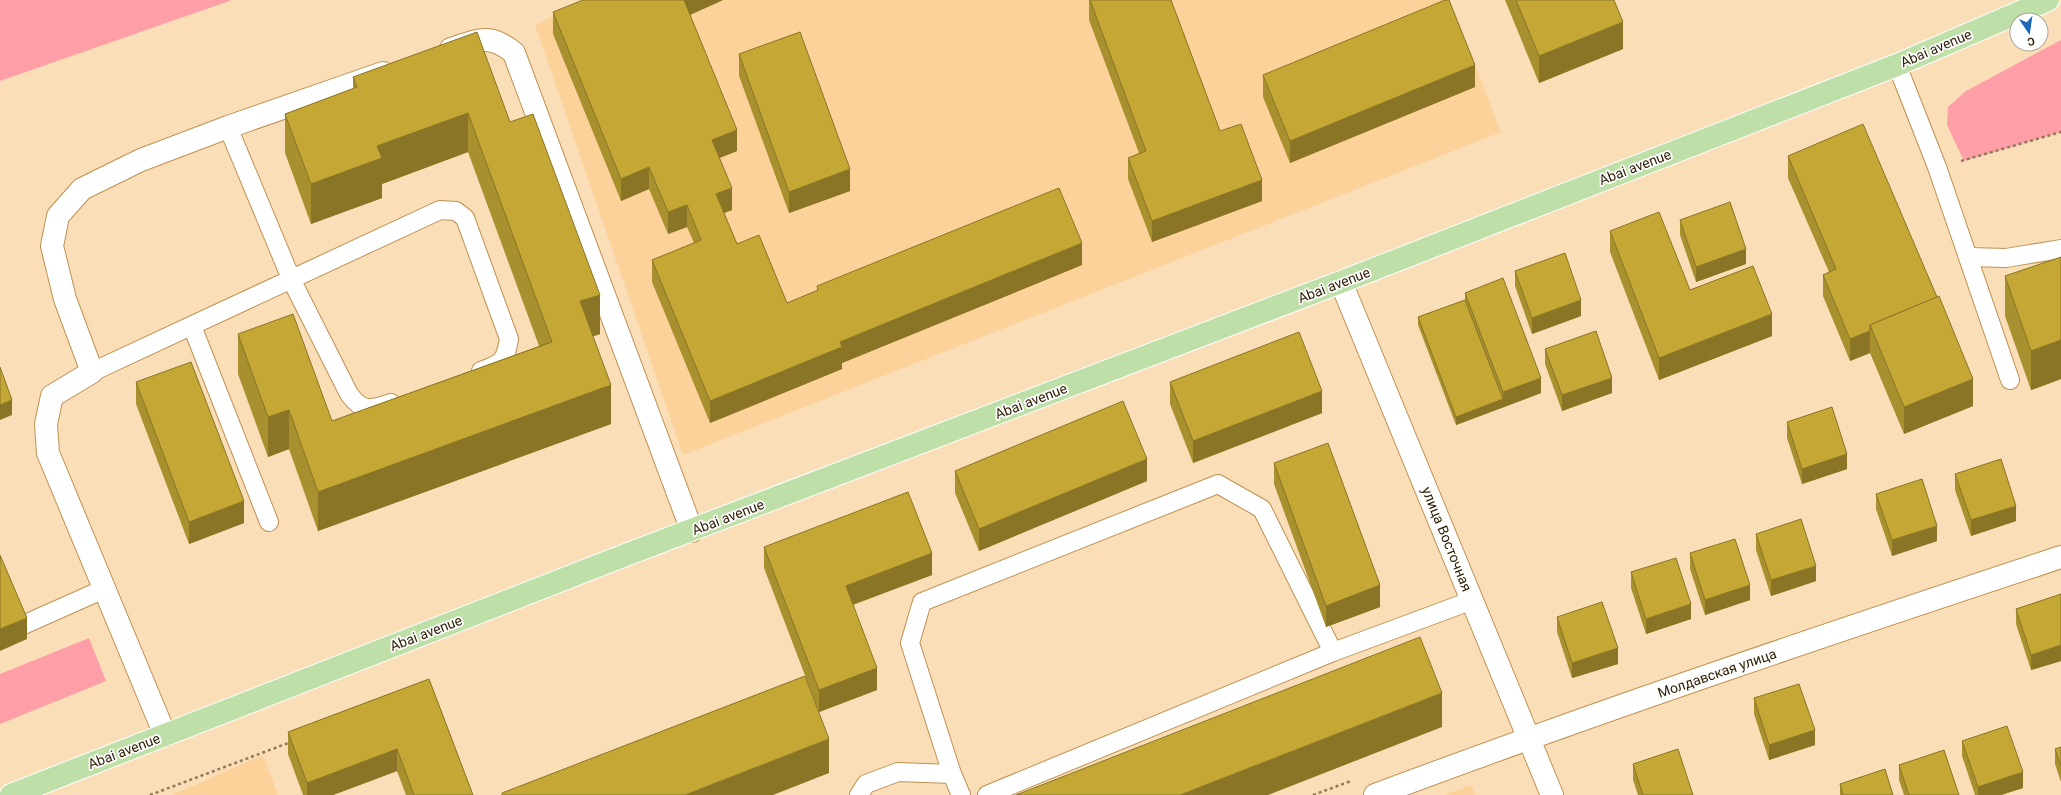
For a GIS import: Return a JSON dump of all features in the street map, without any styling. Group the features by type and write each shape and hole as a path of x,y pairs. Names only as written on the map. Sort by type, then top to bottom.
{"main road":[{"name":"Abai avenue","path":"11,795 601,565 1341,282 1897,64 2048,0"}],"street":[{"path":"430,57 467,44 488,39 503,44 514,53 692,531"},
{"path":"165,735 48,453 46,424 52,396 92,372 65,299 52,246 58,216 82,189 141,160 228,127 400,67"},
{"name":"улица Восточная","path":"1341,282 1552,795"},
{"name":"Молдавская улица","path":"1375,795 1528,738 1841,630 2061,557"}],"lane":[{"path":"1897,64 1938,167 2010,380"},
{"path":"228,127 292,280 349,394 357,405 367,408 383,406 406,398"},
{"path":"92,372 440,210 456,211 465,218 509,339 506,356 496,365 466,376"},
{"path":"1969,257 2006,258 2061,249"},
{"path":"192,326 269,522"},
{"path":"961,795 952,774 910,643 922,602 1218,484 1262,509 1333,652"},
{"path":"21,626 104,589"},
{"path":"987,795 1333,652 1472,600"},
{"path":"859,795 866,784 898,772 952,774"}],"path":[{"path":"1938,167 2061,132"},
{"path":"150,795 294,740"}],"shaded area":[{"path":"0,0 232,0 0,81"},
{"path":"587,0 1450,0 1501,132 683,455 535,25"},
{"path":"2061,40 2061,132 1964,161 1947,125 1948,107 1966,91 2039,52 2049,52 2049,46"},
{"path":"89,638 106,681 0,724 0,674"},
{"path":"263,755 278,795 172,795"},
{"path":"1471,785 1475,795 1444,795"}],"building":[{"path":"583,0 684,0 737,130 712,140 732,188 716,194 737,244 759,235 787,303 818,290 817,286 1059,188 1082,243 840,342 842,347 710,401 652,260 701,240 687,205 668,212 649,167 621,179 553,12"},
{"path":"1090,0 1171,0 1220,131 1241,124 1262,180 1152,221 1128,158 1146,151"},
{"path":"1445,0 1449,0 1475,65 1290,141 1263,75"},
{"path":"1516,0 1614,0 1623,22 1539,56"},
{"path":"477,32 510,122 533,114 600,295 580,301 611,385 318,492 289,410 268,417 238,334 293,314 332,421 552,342 468,113 377,146 382,158 311,184 285,114 357,87 353,77"},
{"path":"800,32 850,169 789,192 739,54"},
{"path":"1863,124 1937,297 1870,325 1870,331 1850,339 1823,275 1836,269 1788,156"},
{"path":"1730,202 1746,249 1696,267 1680,220"},
{"path":"1659,212 1690,290 1753,266 1772,314 1659,358 1610,231"},
{"path":"1565,253 1581,300 1532,318 1515,271"},
{"path":"2061,257 2061,340 2031,351 2005,276"},
{"path":"1503,278 1541,378 1503,392 1465,293"},
{"path":"1939,296 1973,379 1904,407 1870,325"},
{"path":"1465,300 1503,399 1456,417 1418,317"},
{"path":"1596,331 1612,378 1562,395 1545,349"},
{"path":"1299,332 1322,391 1193,441 1170,382"},
{"path":"191,362 244,501 189,522 136,382"},
{"path":"0,367 12,400 0,405"},
{"path":"1123,401 1147,459 979,529 955,471"},
{"path":"1832,407 1847,454 1802,469 1787,422"},
{"path":"1328,443 1380,585 1326,606 1274,463"},
{"path":"2001,459 2016,506 1971,520 1955,474"},
{"path":"1922,479 1937,526 1892,540 1876,494"},
{"path":"908,492 932,553 846,586 877,668 819,690 764,547"},
{"path":"1801,519 1816,566 1771,580 1756,534"},
{"path":"1735,539 1750,585 1705,600 1690,553"},
{"path":"0,555 27,618 0,629"},
{"path":"1676,558 1691,604 1646,619 1631,572"},
{"path":"2061,594 2061,645 2031,655 2016,609"},
{"path":"1602,602 1618,648 1572,663 1557,617"},
{"path":"1420,637 1442,693 1180,795 1016,795"},
{"path":"805,676 829,739 685,795 502,795 502,793"},
{"path":"429,679 473,795 414,795 397,749 307,783 288,732"},
{"path":"1799,684 1815,730 1769,745 1754,698"},
{"path":"2007,726 2023,772 1978,787 1962,741"},
{"path":"2061,747 2061,766 2055,749"},
{"path":"1678,749 1693,795 1643,795 1633,764"},
{"path":"1944,750 1959,795 1909,795 1899,765"},
{"path":"1885,769 1893,795 1843,795 1840,784"}]}
